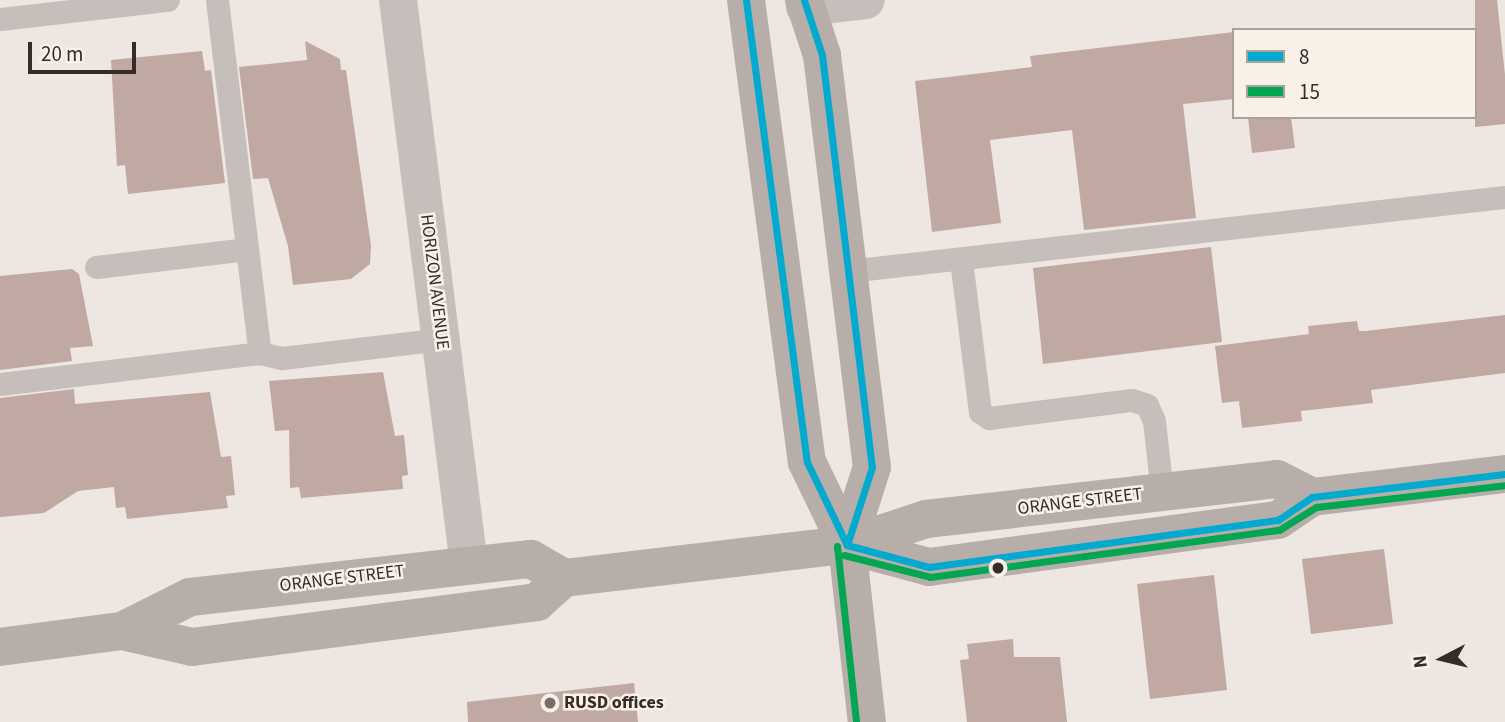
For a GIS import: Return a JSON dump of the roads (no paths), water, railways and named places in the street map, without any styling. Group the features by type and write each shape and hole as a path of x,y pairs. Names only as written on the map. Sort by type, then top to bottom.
{"main road":[{"path":"746,0 807,462 847,545 867,722"},
{"path":"804,4 822,55 872,467 847,545"},
{"name":"ORANGE STREET","path":"847,545 929,566 1278,520 1312,497 1505,474"},
{"name":"ORANGE STREET","path":"122,631 192,648 537,602 564,578 847,545 926,519 1278,479 1312,497"},
{"name":"ORANGE STREET","path":"0,647 122,631 190,597 531,559 564,578"}],"street":[{"name":"HORIZON AVENUE","path":"398,0 469,565"},
{"path":"804,4 866,0"}],"lane":[{"path":"0,19 166,0"},
{"path":"217,0 260,353"},
{"path":"848,271 1505,197"},
{"path":"96,267 247,249"},
{"path":"961,260 980,412 989,418 1132,400 1147,405 1154,421 1162,492"},
{"path":"0,384 260,353 282,358 441,339"}],"place":[{"name":"RUSD offices","path":"550,703"}]}
